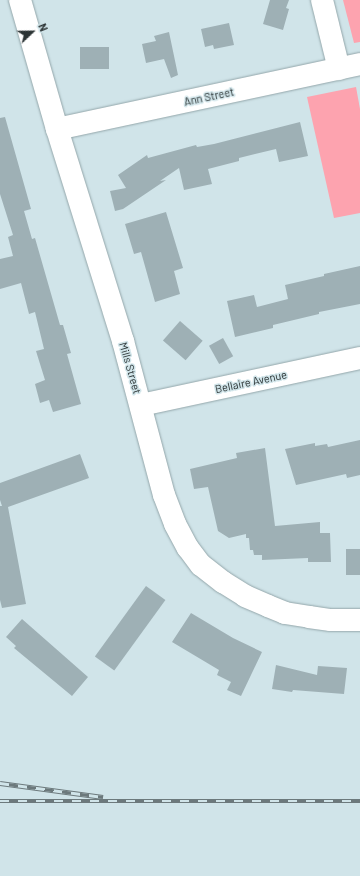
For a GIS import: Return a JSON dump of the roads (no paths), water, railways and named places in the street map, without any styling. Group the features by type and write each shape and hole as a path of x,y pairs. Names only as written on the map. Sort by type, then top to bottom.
{"street":[{"name":"Mills Street","path":"20,0 57,129 141,405 164,495 175,524 188,548 201,565 223,582 245,596 285,612 331,620 360,620"},
{"path":"322,0 339,69"},
{"name":"Ann Street","path":"57,129 360,64"},
{"name":"Bellaire Avenue","path":"141,405 360,358"}],"railway":[{"path":"0,783 103,797"},
{"path":"0,801 360,801"}]}
